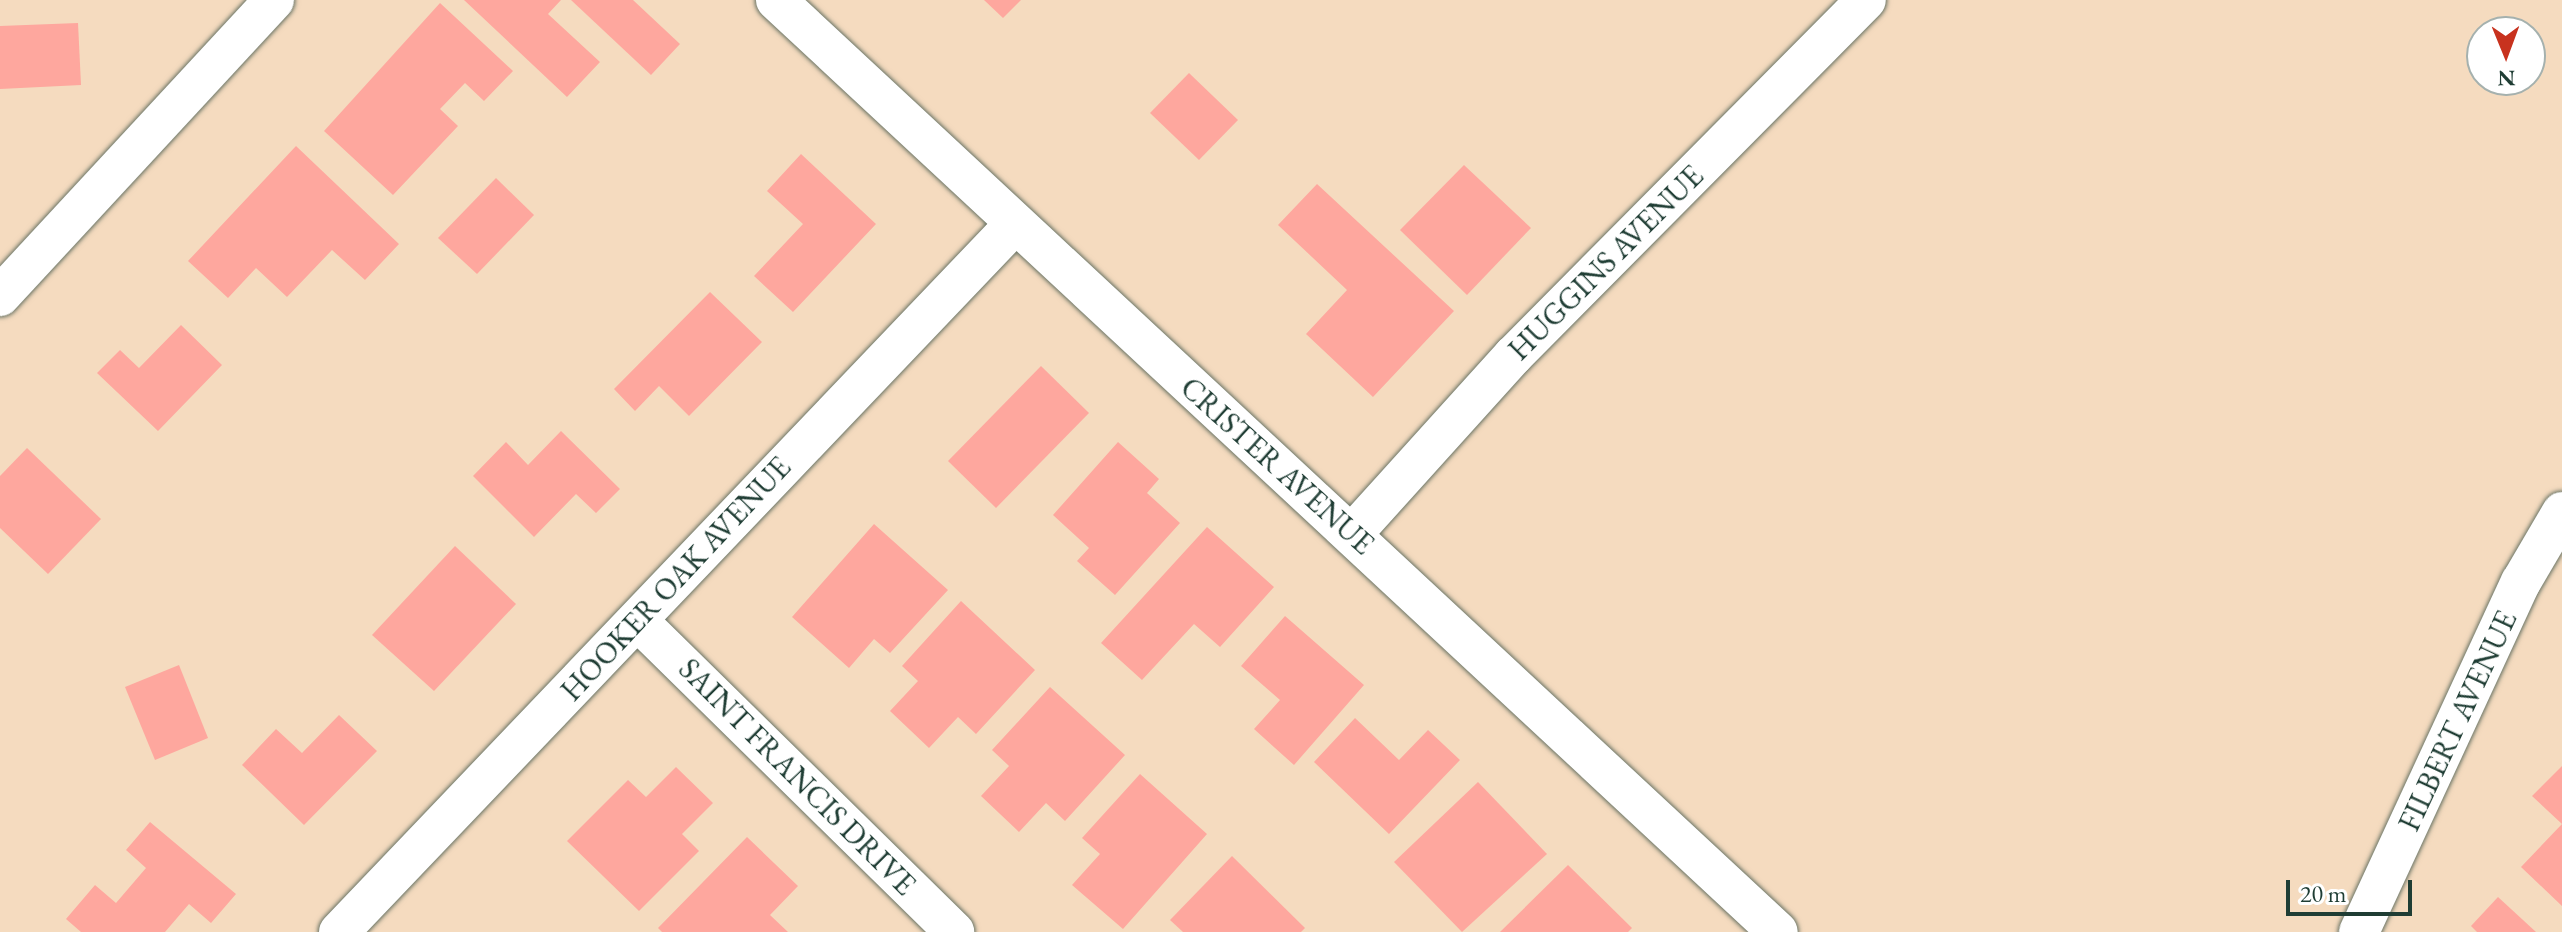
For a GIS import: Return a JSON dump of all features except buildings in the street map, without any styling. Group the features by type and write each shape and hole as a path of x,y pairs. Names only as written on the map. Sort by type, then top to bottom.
{"street":[{"path":"0,296 274,0"},
{"name":"CRISTER AVENUE","path":"776,0 1013,226 1353,533 1778,932"},
{"name":"HUGGINS AVENUE","path":"1353,533 1513,356 1866,0"},
{"name":"HOOKER OAK AVENUE","path":"339,932 639,622 761,485 1013,226"},
{"name":"FILBERT AVENUE","path":"2359,932 2521,582 2562,512"},
{"name":"SAINT FRANCIS DRIVE","path":"639,622 954,932"}]}
